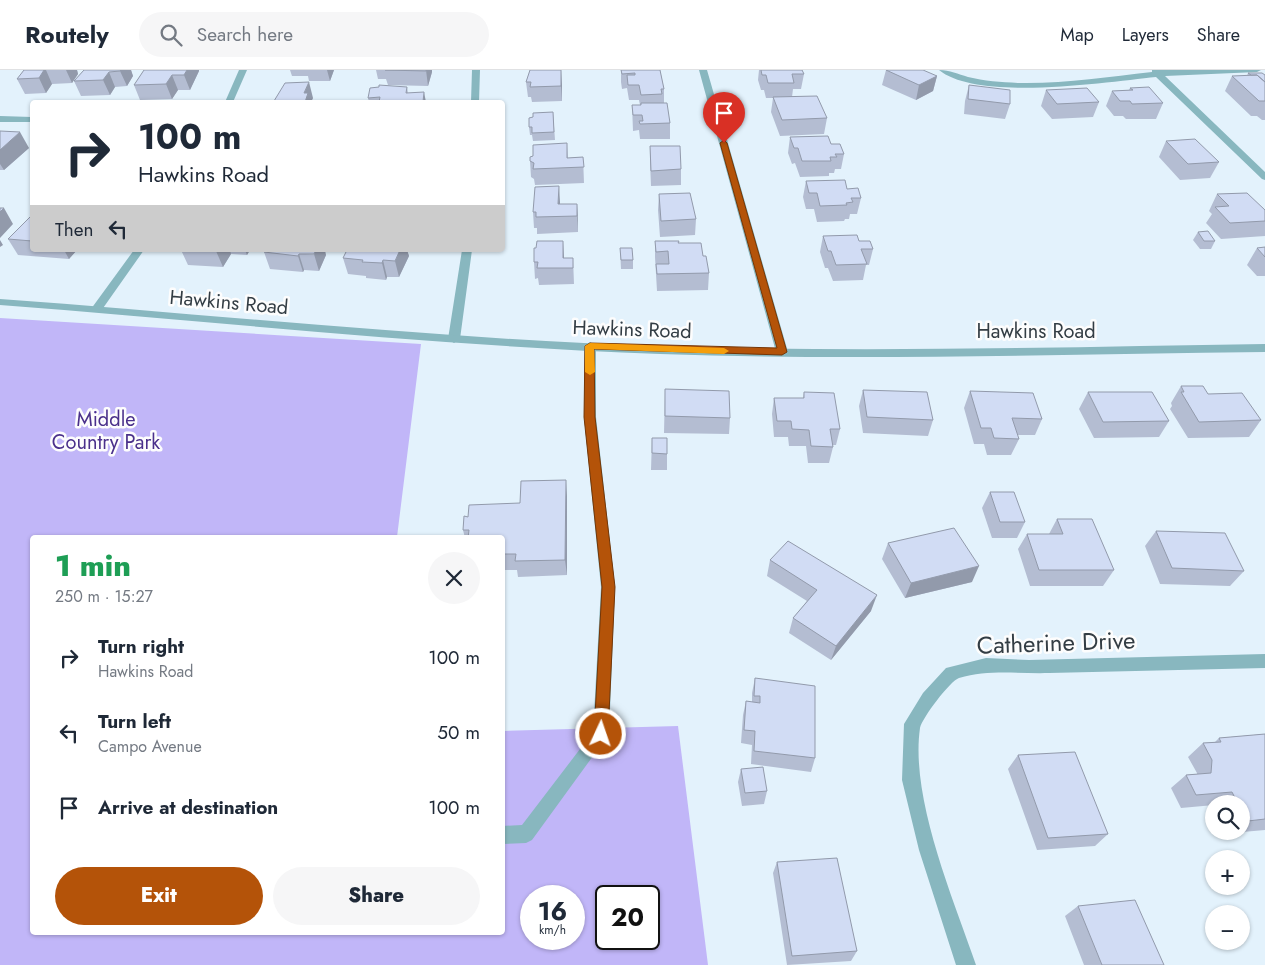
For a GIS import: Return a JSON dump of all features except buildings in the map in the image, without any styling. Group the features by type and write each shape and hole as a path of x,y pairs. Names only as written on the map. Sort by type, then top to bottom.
{"street":[{"path":"229,100 243,70"},
{"path":"475,100 476,70"},
{"path":"703,70 782,352"},
{"path":"943,70 971,82 1003,85 1055,84 1156,72 1257,70"},
{"path":"1156,72 1265,177"},
{"path":"0,119 30,120"},
{"path":"97,309 138,252"},
{"path":"454,339 467,252"},
{"name":"Hawkins Road","path":"0,302 454,339 590,346 782,352 1265,348"},
{"path":"505,835 526,834 601,734 608,587 590,417 590,346"},
{"name":"Catherine Drive","path":"966,965 928,850 911,780 912,724 929,698 952,673 986,665 1029,666 1265,661"}],"green space":[{"name":"Middle Country Park","path":"0,318 421,344 397,535 30,535 30,935 505,935 505,731 678,726 708,965 0,965"}],"slow traffic":[{"path":"590,372 590,346 724,351"}],"route":[{"path":"601,734 608,587 590,417 590,346 660,350 782,352 724,143"}]}
